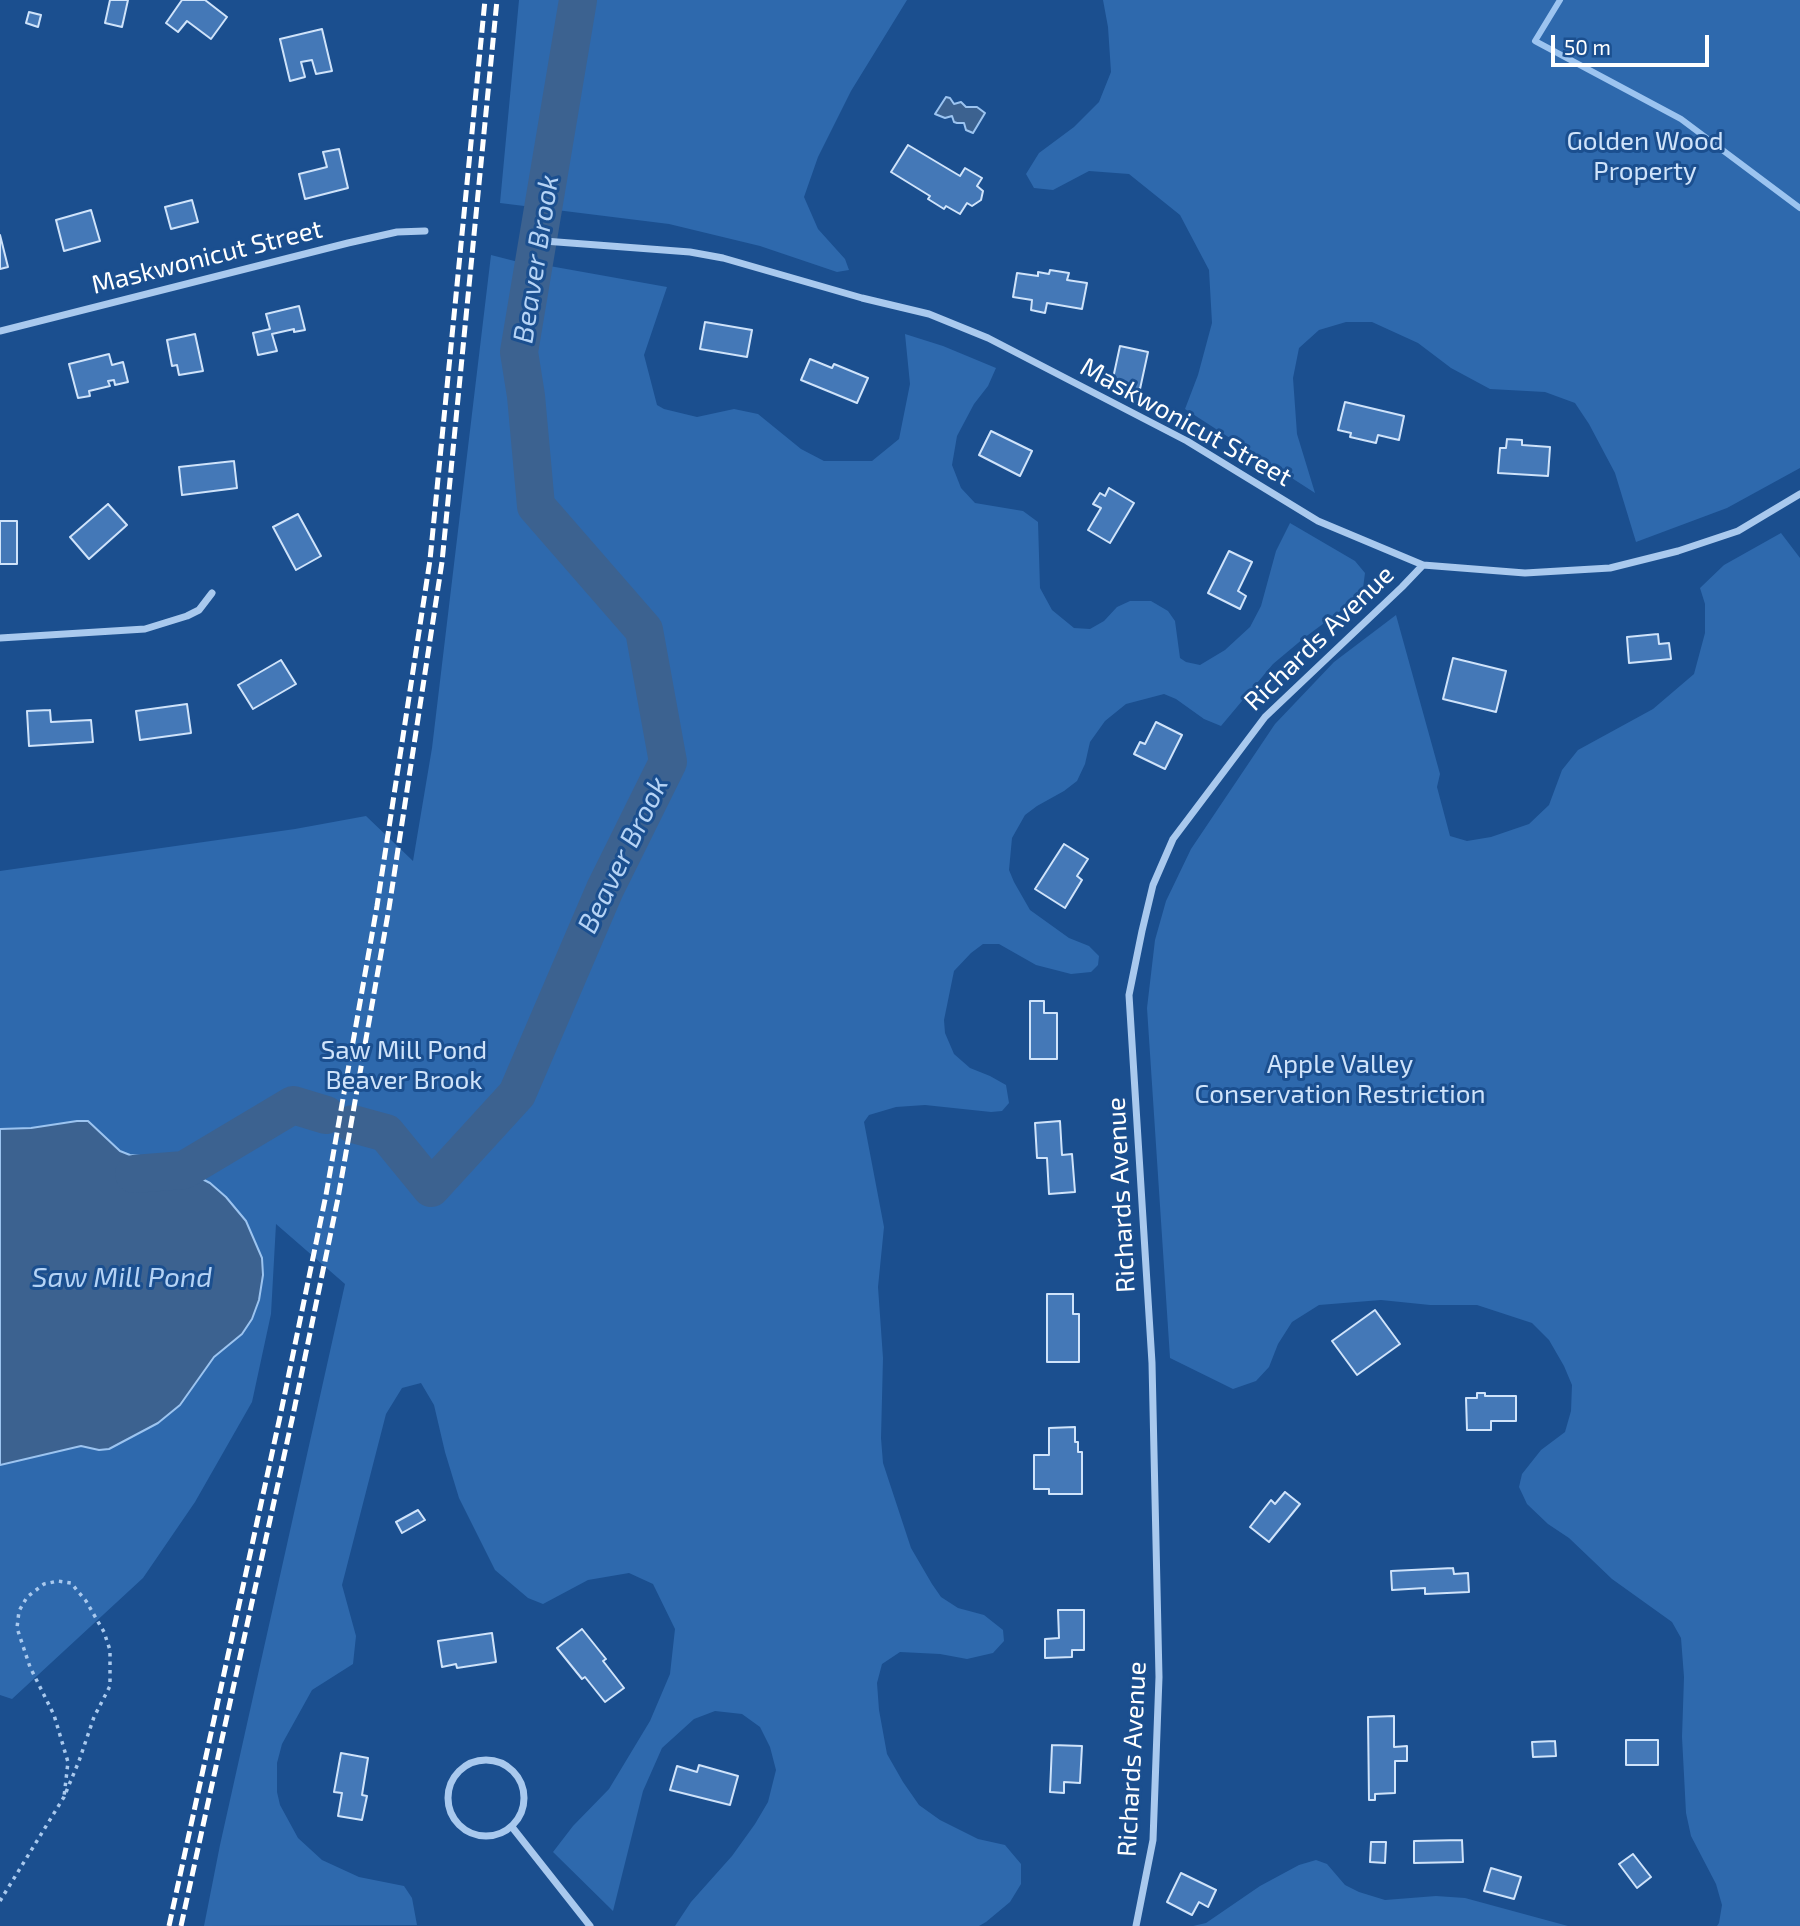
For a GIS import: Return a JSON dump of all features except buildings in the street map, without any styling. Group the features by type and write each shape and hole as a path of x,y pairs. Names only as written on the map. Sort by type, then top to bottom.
{"street":[{"name":"Maskwonicut Street","path":"0,331 348,243 397,232 425,231"},
{"name":"Maskwonicut Street","path":"544,241 690,252 723,258 862,298 929,314 988,338 1187,441 1318,521 1423,565 1525,573 1610,568 1678,551 1738,531 1800,494"},
{"name":"Richards Avenue","path":"1136,1926 1153,1840 1159,1677 1152,1363 1129,995 1142,930 1153,885 1173,839 1265,717 1423,565"},
{"path":"0,638 145,629 199,610 212,593"},
{"path":"491,1760 502,1763 517,1775 525,1794 524,1806 512,1827 494,1836 472,1835 460,1827 451,1816 447,1802 448,1789 465,1766 491,1760"},
{"path":"512,1827 590,1926"}],"path":[{"path":"0,1901 64,1797 93,1717 110,1686 110,1650 104,1632 86,1601 71,1583 58,1581 44,1584 27,1597 19,1611 18,1628 30,1667 54,1715 68,1762 64,1797"}],"green space":[{"path":"519,0 907,0 851,91 818,157 804,197 818,229 845,259 849,270 837,272 760,246 669,224 500,203"},
{"name":"Golden Wood Property","path":"1103,0 1800,0 1800,468 1727,508 1636,542 1615,473 1575,403 1545,392 1490,389 1451,368 1418,343 1372,322 1346,322 1319,330 1299,348 1293,378 1297,434 1315,493 1185,409 1198,375 1212,323 1209,270 1180,215 1129,174 1089,171 1053,190 1034,188 1026,174 1039,153 1074,127 1099,102 1111,72"},
{"name":"Saw Mill Pond Beaver Brook","path":"491,255 542,268 544,265 667,287 644,355 657,405 697,417 734,409 758,414 801,449 824,461 872,461 899,439 910,384 905,334 996,368 957,436 952,465 961,488 975,503 1023,511 1038,522 1040,588 1052,610 1074,628 1090,629 1104,621 1117,607 1130,601 1151,601 1168,611 1175,621 1180,658 1200,665 1225,650 1250,627 1261,606 1276,551 1290,523 1355,561 1365,573 1363,588 1343,609 1273,664 1221,726 1204,719 1176,699 1164,694 1126,704 1105,721 1090,742 1085,764 1077,781 1025,815 1012,838 1009,870 1014,882 1030,910 1069,938 1089,946 1099,956 1098,965 1091,972 1071,974 1036,965 999,944 983,944 954,971 944,1020 945,1033 954,1054 970,1068 1006,1085 1009,1103 1002,1111 925,1105 896,1107 869,1115 864,1122 884,1227 878,1287 883,1358 883,1463 911,1548 932,1584 941,1597 958,1608 984,1615 1003,1630 1004,1641 993,1653 967,1659 940,1654 900,1652 882,1664 877,1683 879,1710 887,1754 919,1805 940,1820 978,1839 1005,1845 1021,1864 1021,1884 1010,1902 979,1926 675,1926 691,1902 732,1856 755,1824 768,1802 776,1770 770,1747 760,1727 742,1714 715,1711 694,1719 662,1748 643,1791 613,1911 553,1852 573,1826 609,1789 650,1721 670,1674 675,1629 653,1584 629,1573 588,1580 543,1604 528,1598 495,1570 459,1498 434,1405 421,1383 402,1388 386,1414 342,1585 356,1636 353,1664 312,1690 282,1744 277,1763 280,1805 298,1838 322,1860 359,1877 404,1886 412,1898 417,1925 204,1926 345,1284 276,1224 271,1314 252,1402 195,1502 143,1578 12,1699 0,1695 0,871 295,829 366,816 413,861 432,748"},
{"name":"Apple Valley Conservation Restriction","path":"1781,533 1800,558 1800,1926 1717,1926 1722,1905 1716,1884 1691,1836 1686,1813 1681,1638 1672,1622 1612,1579 1569,1538 1548,1524 1527,1504 1519,1487 1522,1474 1541,1450 1565,1432 1571,1411 1572,1385 1549,1340 1532,1323 1477,1305 1430,1305 1381,1300 1319,1305 1292,1322 1278,1344 1269,1367 1256,1381 1233,1389 1170,1358 1147,1008 1155,940 1166,901 1191,849 1275,724 1334,662 1396,615 1440,774 1437,787 1450,836 1467,841 1491,837 1529,824 1549,805 1562,770 1578,750 1653,709 1694,674 1705,633 1705,604 1700,588 1724,565"},
{"path":"1316,1860 1327,1864 1345,1885 1385,1900 1436,1896 1465,1898 1568,1926 1193,1926 1206,1923 1260,1886 1299,1865"}],"water":[{"path":"946,97 954,104 961,102 966,107 977,107 985,113 973,133 966,130 964,123 954,122 952,116 945,118 935,114"},
{"name":"Saw Mill Pond","path":"88,1121 120,1151 171,1163 210,1183 226,1197 246,1221 262,1258 263,1275 259,1300 252,1319 242,1334 214,1357 180,1405 158,1423 109,1449 81,1446 0,1465 0,1129 31,1128"}],"waterway":[{"name":"Beaver Brook","path":"353,1124 386,1133 431,1188 517,1094 605,889 668,762 644,630 536,506 526,396 519,352 578,0"},
{"path":"1560,0 1535,41 1681,119 1800,208"},
{"name":"Beaver Brook","path":"134,1174 184,1170 293,1105 326,1115"}],"railway":[{"path":"169,1926 326,1195 377,906 430,560 485,0"},
{"path":"181,1926 338,1198 389,908 442,562 497,0"}]}
